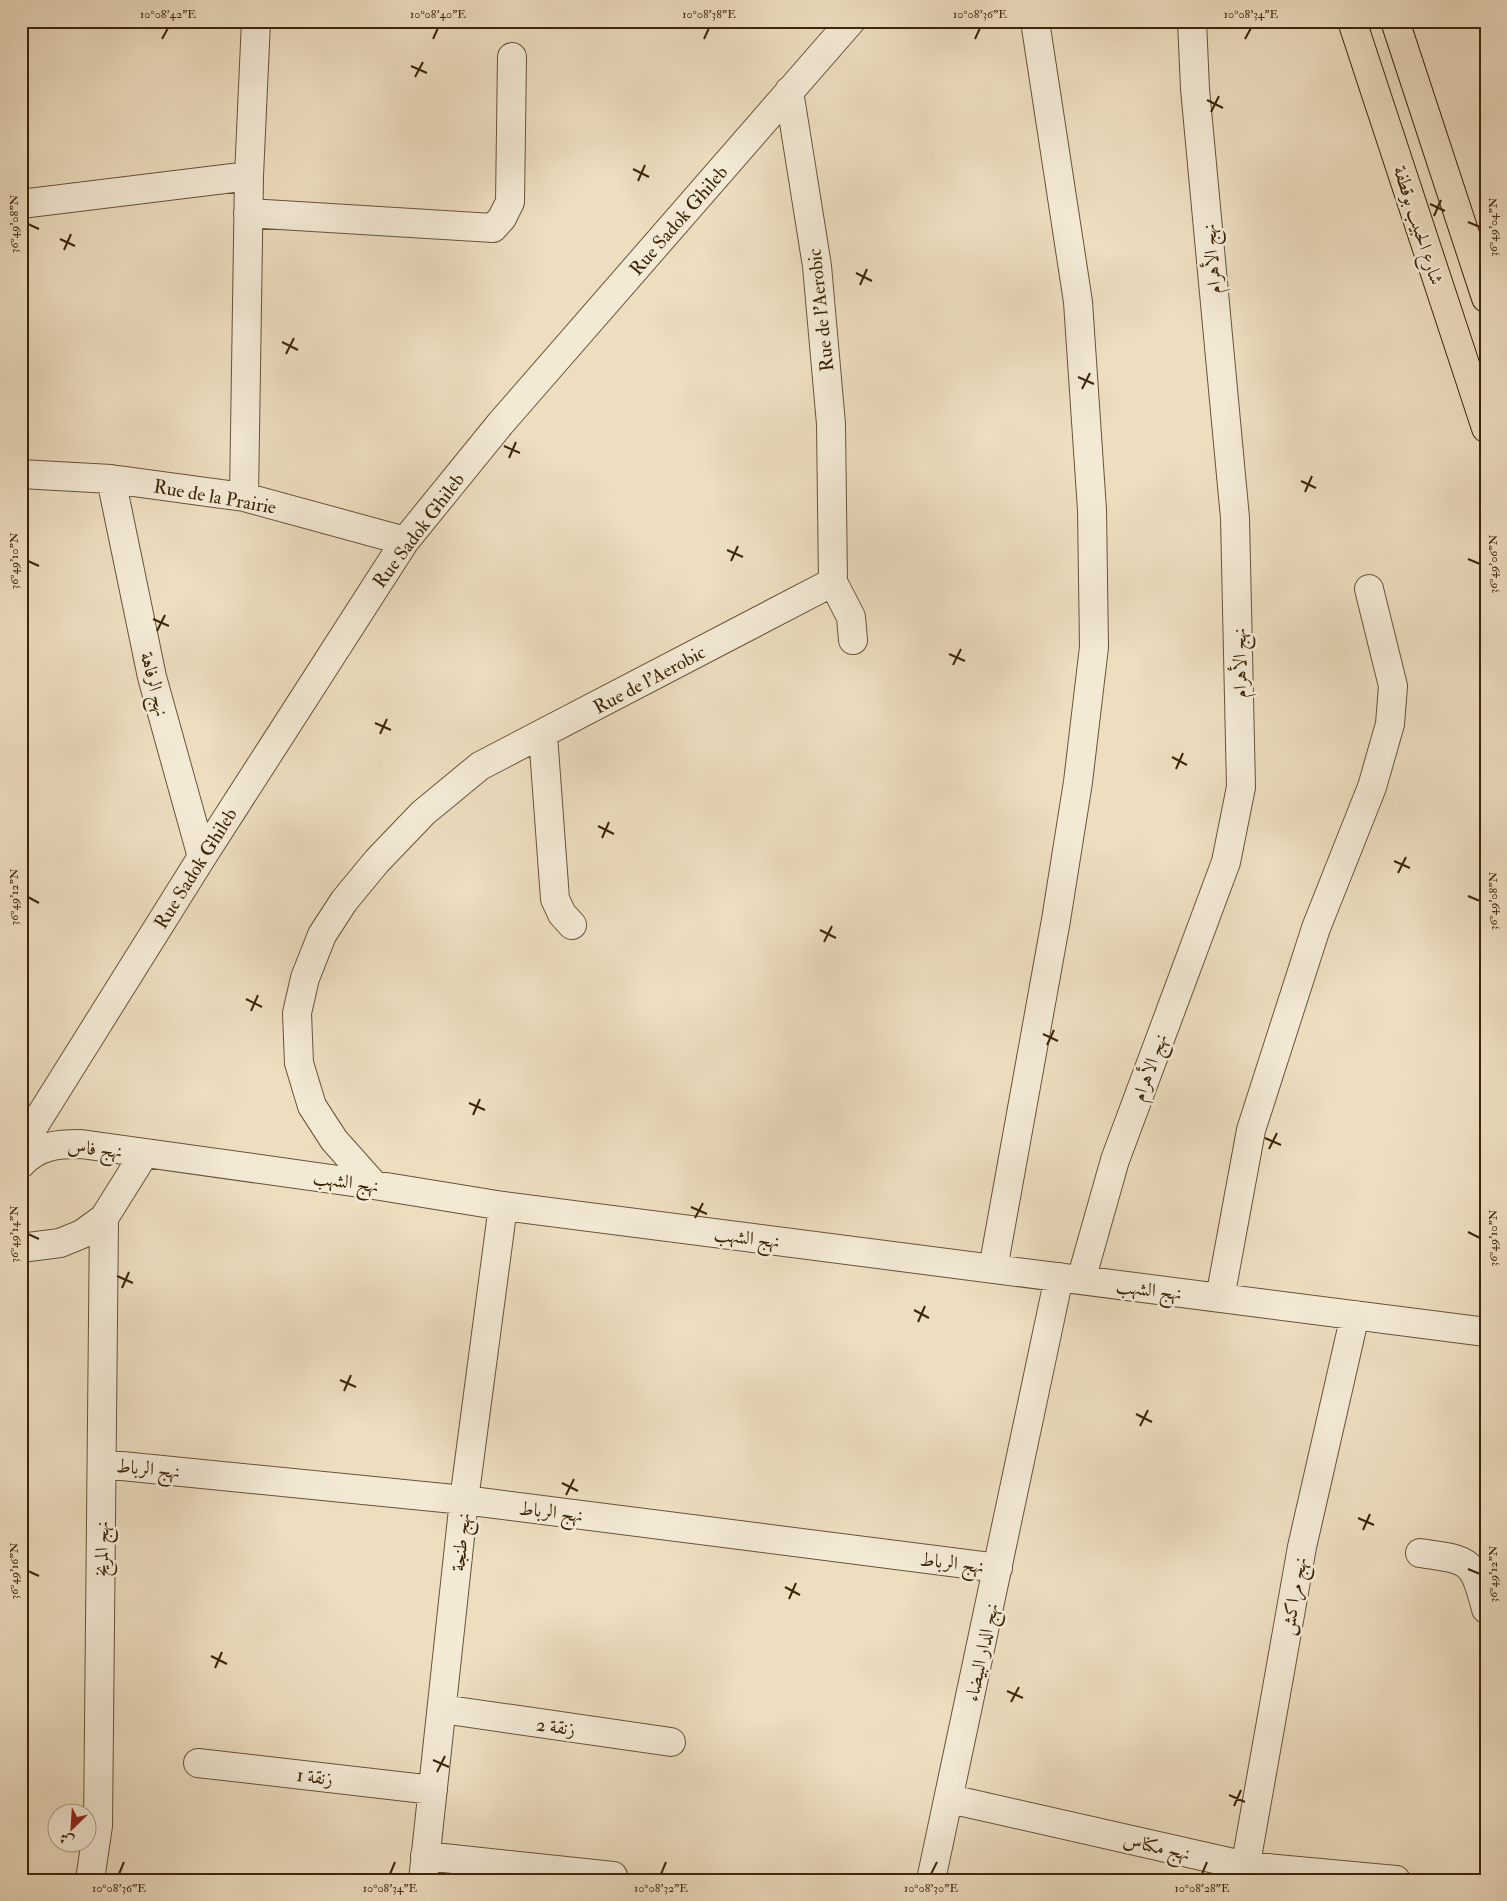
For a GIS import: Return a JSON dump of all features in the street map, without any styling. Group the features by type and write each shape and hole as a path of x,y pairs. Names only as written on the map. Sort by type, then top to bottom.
{"main road":[{"name":"شارع الحبيب بوقطفة","path":"1352,21 1486,428"},
{"path":"1394,21 1486,298"}],"street":[{"path":"244,497 248,176 256,21"},
{"name":"Rue Sadok Ghileb","path":"24,1144 54,1091 405,541 506,416 851,21"},
{"path":"993,1269 1056,920 1078,782 1094,647 1092,510 1078,302 1035,21"},
{"name":"نهج الأهرام","path":"1070,1279 1226,862 1241,786 1235,518 1195,90 1192,21"},
{"path":"248,213 493,228 502,218 510,202 512,57"},
{"name":"Rue de l'Aerobic","path":"374,1185 334,1140 312,1106 299,1063 297,1013 305,978 322,935 344,901 377,861 423,813 480,766 833,582 832,424 817,266 789,92"},
{"path":"21,204 248,176"},
{"name":"Rue de la Prairie","path":"21,474 111,479 244,497 405,541"},
{"name":"نهج الرفاهة","path":"111,479 152,677 202,857"},
{"path":"833,582 851,617 853,640"},
{"path":"1220,1298 1252,1130 1316,928 1372,787 1390,724 1393,686 1369,589"},
{"path":"542,735 555,899 562,914 572,925"},
{"name":"نهج فاس","path":"24,1144 81,1144 144,1154"},
{"path":"21,1248 60,1243 82,1234 104,1218 144,1154"},
{"name":"نهج الشهب","path":"144,1154 374,1185 503,1206 1486,1332"},
{"name":"نهج طنجة","path":"424,1868 464,1500 503,1206"},
{"name":"نهج المريخ","path":"90,1880 98,1826 104,1218"},
{"name":"نهج الدار البيضاء","path":"931,1880 950,1799 998,1568 1070,1279"},
{"name":"نهج مراكش","path":"1245,1873 1302,1547 1355,1315"},
{"name":"نهج الرباط","path":"102,1464 464,1500 998,1568"},
{"path":"1420,1553 1454,1558 1470,1567 1475,1573 1486,1609"},
{"name":"زنقة 2","path":"442,1709 671,1742"},
{"name":"زنقة 1","path":"198,1763 433,1790"},
{"name":"نهج مكناس","path":"950,1799 1245,1873 1396,1880"},
{"path":"424,1868 613,1876"}]}
